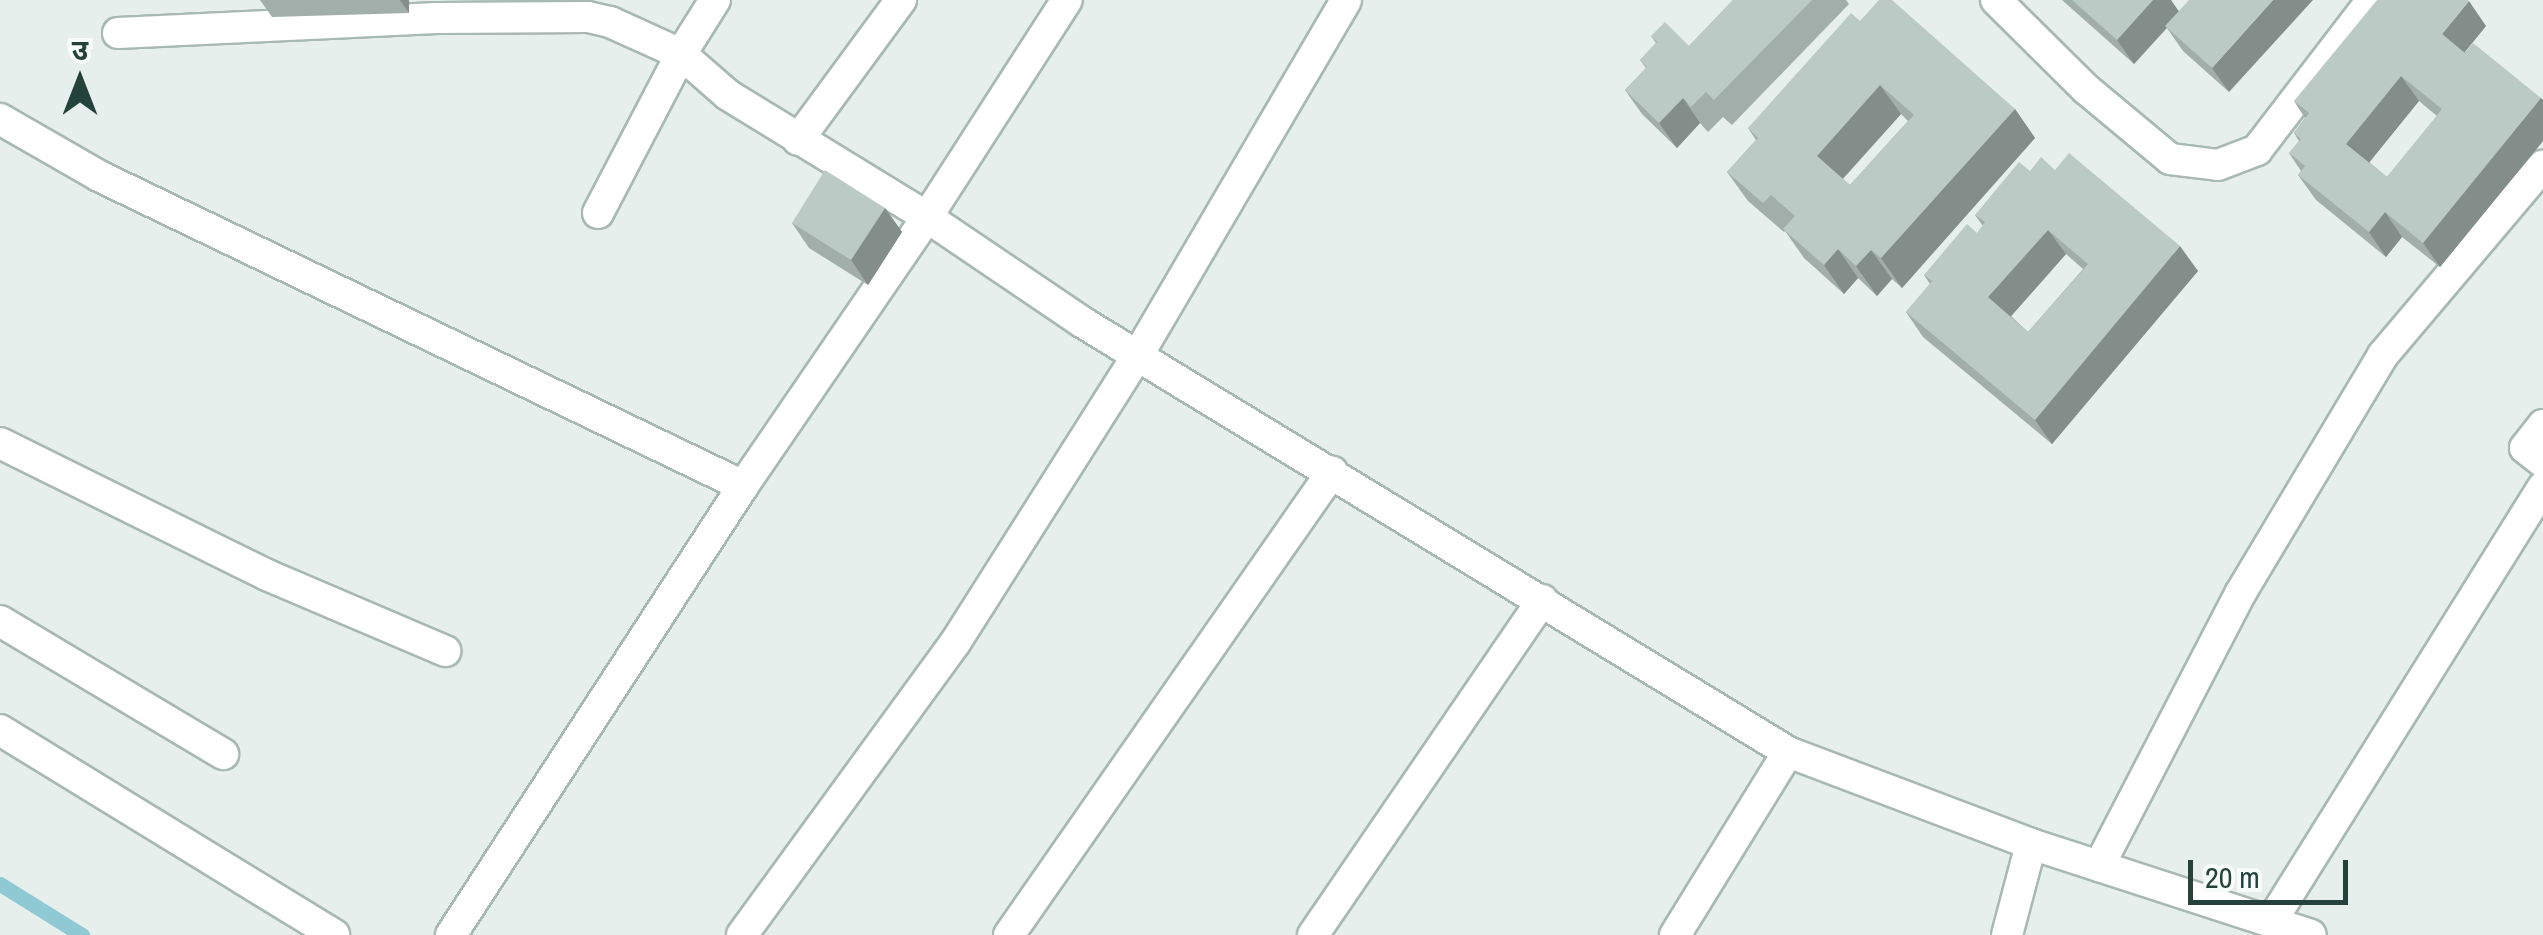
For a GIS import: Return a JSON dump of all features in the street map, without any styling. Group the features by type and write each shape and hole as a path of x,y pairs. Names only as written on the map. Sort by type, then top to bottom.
{"street":[{"path":"598,213 681,54 715,0"},
{"path":"798,140 901,0"},
{"path":"451,935 742,486 927,217 1067,0"},
{"path":"742,935 955,643 1138,356 1346,0"},
{"path":"1996,0 2086,89 2170,159 2218,165 2257,150 2372,0"},
{"path":"118,32 420,9 588,17 681,54 728,95 927,217 1138,356 1788,752 2031,844 2311,935"},
{"path":"0,119 99,176 742,486"},
{"path":"2099,866 2240,594 2383,356 2543,166"},
{"path":"2543,426 2525,448 2543,462"},
{"path":"0,443 266,575 445,651"},
{"path":"1009,935 1332,472"},
{"path":"2271,922 2543,487"},
{"path":"1312,935 1542,600"},
{"path":"0,621 223,754"},
{"path":"0,730 334,935"},
{"path":"1675,935 1788,752"},
{"path":"2007,935 2031,844"}],"building":[{"path":"1733,0 1812,0 1714,100 1706,92 1691,107 1683,98 1659,123 1625,90 1647,67 1640,60 1657,42 1651,36 1665,22 1689,46"},
{"path":"1879,0 1892,0 2015,109 1881,258 1871,250 1856,266 1838,249 1824,265 1783,229 1795,216 1771,195 1763,203 1727,172 1758,138 1748,128 1851,13 1860,21","holes":["1880,85 1914,115 1850,185 1817,156"]},
{"path":"2072,0 2153,0 2117,40"},
{"path":"2189,0 2273,0 2212,68 2165,26"},
{"path":"2377,0 2468,0 2442,34 2465,53 2473,43 2541,98 2423,243 2385,212 2369,232 2298,175 2305,166 2289,153 2301,139 2294,133 2309,113 2294,101","holes":["2401,76 2442,109 2387,177 2346,144"]},
{"path":"2069,153 2180,246 2035,420 1906,312 1932,281 1924,275 1967,224 1977,233 1985,222 1975,215 2019,162 2030,171 2041,157 2055,170","holes":["2048,230 2088,264 2028,332 1988,297"]},
{"path":"825,170 885,208 851,260 792,223"}],"waterway":[{"path":"0,884 82,935"}]}
